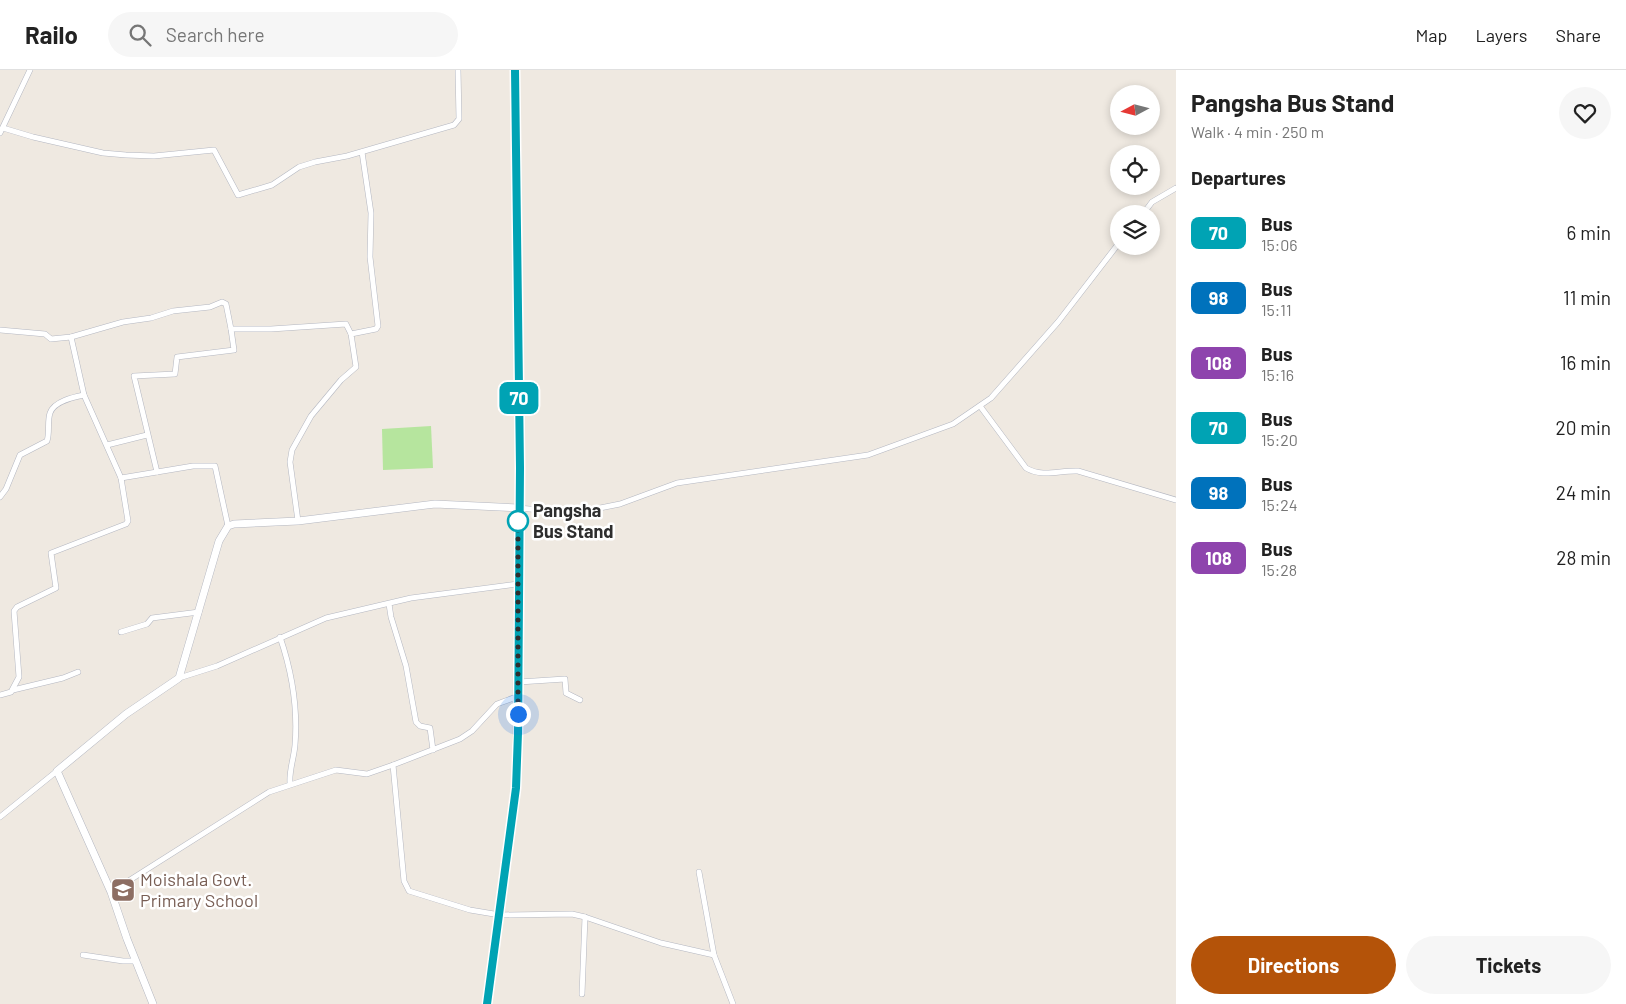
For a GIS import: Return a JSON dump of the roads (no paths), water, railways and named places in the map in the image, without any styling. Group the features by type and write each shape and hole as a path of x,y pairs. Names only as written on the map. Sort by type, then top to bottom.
{"main road":[{"path":"487,1004 516,788 518,508 515,70"}],"street":[{"path":"30,70 1,131 103,153 154,156 214,150 238,195 272,185 299,167 430,133 458,122 458,70"},
{"path":"351,334 376,329 378,326 370,256 371,213 362,152"},
{"path":"1150,205 1176,188"},
{"path":"179,678 219,540 228,526 234,524 298,521 435,504 575,513 620,504 677,483 868,455 953,424 991,398 1034,350 1110,254"},
{"path":"0,330 45,334 50,339 72,337 123,322 157,317 173,311 210,308 222,302 226,304 232,329 234,350 177,357 175,374 134,376 157,472"},
{"path":"232,329 271,329 346,324 351,334 356,367 341,380 311,416 292,450 290,462 298,521"},
{"path":"13,690 15,682 20,677 14,611 17,607 56,588 51,553 128,523 121,478 84,395 72,337"},
{"path":"0,497 6,489 20,456 47,441 50,413 53,408 68,398 84,395"},
{"path":"980,406 1026,468 1035,473 1046,474 1063,470 1078,472 1176,500"},
{"path":"107,445 147,435"},
{"path":"121,478 193,466 215,466 228,526"},
{"path":"0,817 126,714 179,678 217,666 326,618 440,594 518,584"},
{"path":"389,604 391,617 406,666 416,722 420,726 430,728 433,750"},
{"path":"121,632 147,624 152,618 199,612"},
{"path":"280,638 293,676 296,734 290,768 290,783"},
{"path":"0,695 63,678 78,672"},
{"path":"518,682 564,680 566,693 580,700"},
{"path":"111,892 269,792 290,783 336,770 367,774 433,750 460,739 472,731 497,704 518,696"},
{"path":"393,765 404,881 409,891 470,910 500,915 572,914 661,943 714,955"},
{"path":"57,771 111,892 135,961 153,1004"},
{"path":"699,872 714,955 733,1004"},
{"path":"582,994 585,917"},
{"path":"83,955 135,961"}],"place":[{"name":"Pangsha Bus Stand","path":"518,521"},
{"name":"Moishala Govt. Primary School","path":"123,890"}]}
